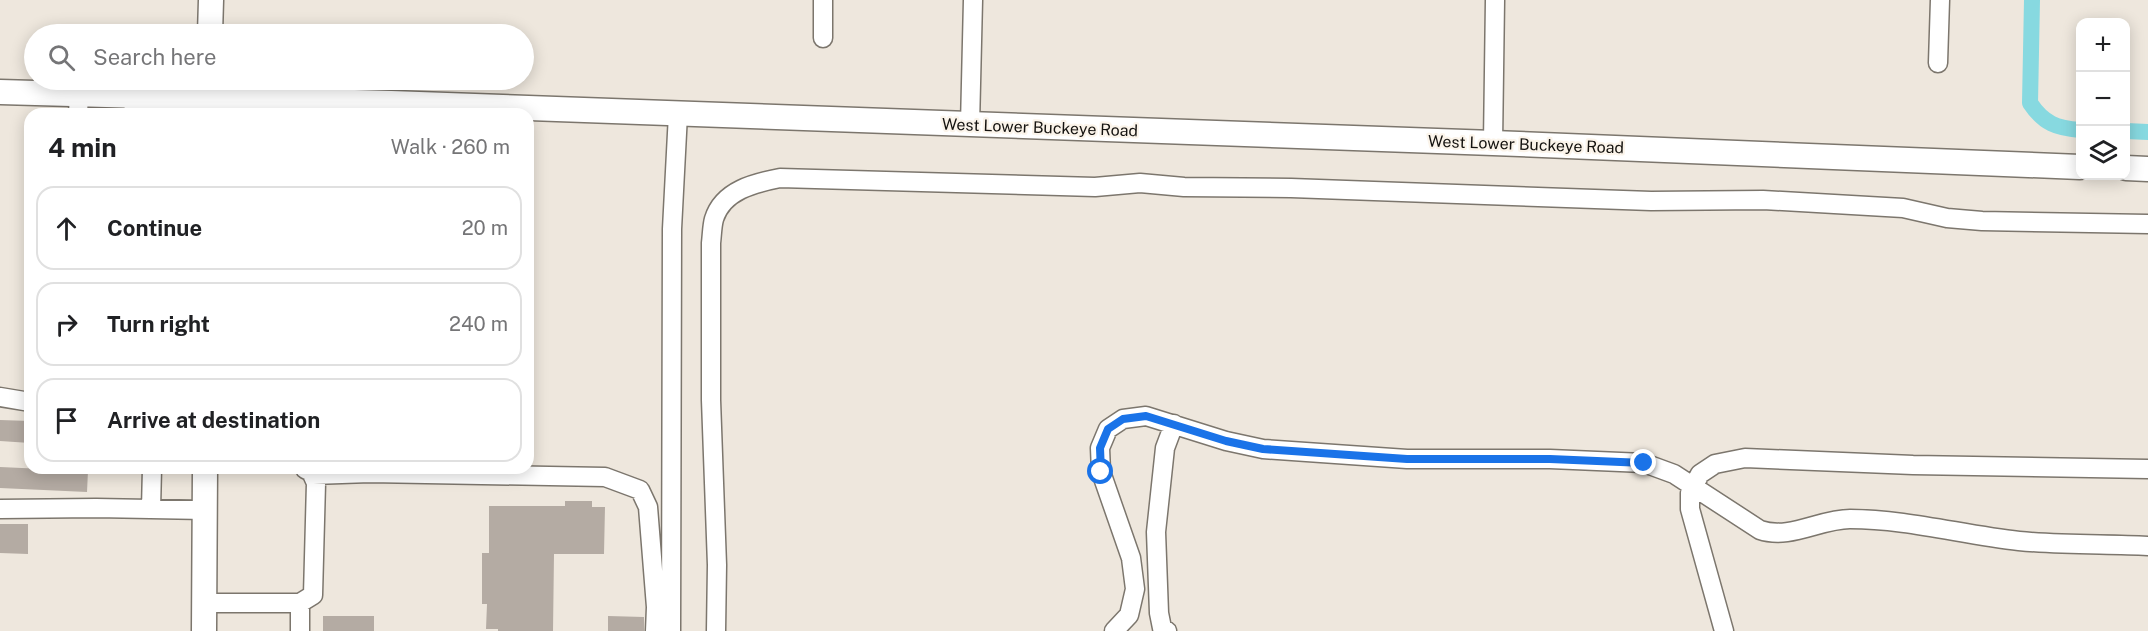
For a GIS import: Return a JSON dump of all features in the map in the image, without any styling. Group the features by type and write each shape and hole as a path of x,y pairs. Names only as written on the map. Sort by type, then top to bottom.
{"main road":[{"path":"210,0 210,24"},
{"name":"West Lower Buckeye Road","path":"0,92 78,104 134,105 209,97 512,108"},
{"name":"West Lower Buckeye Road","path":"534,109 1493,143 2076,167"},
{"path":"2130,168 2148,169"},
{"path":"204,631 205,474"}],"lane":[{"path":"823,0 823,38"},
{"path":"970,125 973,0"},
{"path":"1493,143 1495,0"},
{"path":"1938,63 1940,0"},
{"path":"671,631 672,229 678,114"},
{"path":"716,631 717,565 711,400 711,243 714,218 725,198 751,184 780,178 1095,187 1140,183 1184,188 1291,188 1640,201 1763,200 1903,208 1947,218 1982,221 2148,224"},
{"path":"0,397 24,401"},
{"path":"1114,631 1129,615 1134,589 1131,558 1101,472 1100,448 1108,429 1123,419 1146,416 1226,441 1263,449 1407,459 1550,459 1644,463 1674,474 1760,530 1771,533 1789,532 1846,519 1873,519 2020,541 2148,546"},
{"path":"1164,630 1159,613 1156,532 1165,448 1174,424"},
{"path":"1724,631 1690,508 1690,493 1700,474 1715,464 1745,458 1912,465 2148,469"},
{"path":"151,509 152,474"},
{"path":"204,603 300,603 313,595 316,483 309,474"},
{"path":"429,474 605,477 640,490 648,507 656,607 655,631"},
{"path":"0,509 205,510"},
{"path":"300,603 300,631"}],"building":[{"path":"0,420 24,421 24,443 0,441"},
{"path":"0,467 24,468 24,474 88,474 87,492 0,488"},
{"path":"565,501 592,501 592,507 605,507 604,554 554,554 553,631 486,629 487,604 482,604 482,553 489,553 489,506 565,506"},
{"path":"0,524 28,524 28,554 0,553"},
{"path":"323,616 374,616 374,631 323,631"},
{"path":"608,616 644,617 644,631 608,631"}],"waterway":[{"path":"2032,0 2030,103 2040,116 2052,124 2076,130"},
{"path":"2130,131 2148,132"}],"route":[{"path":"1101,472 1100,448 1108,429 1123,419 1146,416 1226,441 1263,449 1407,459 1550,459 1644,463"}]}
